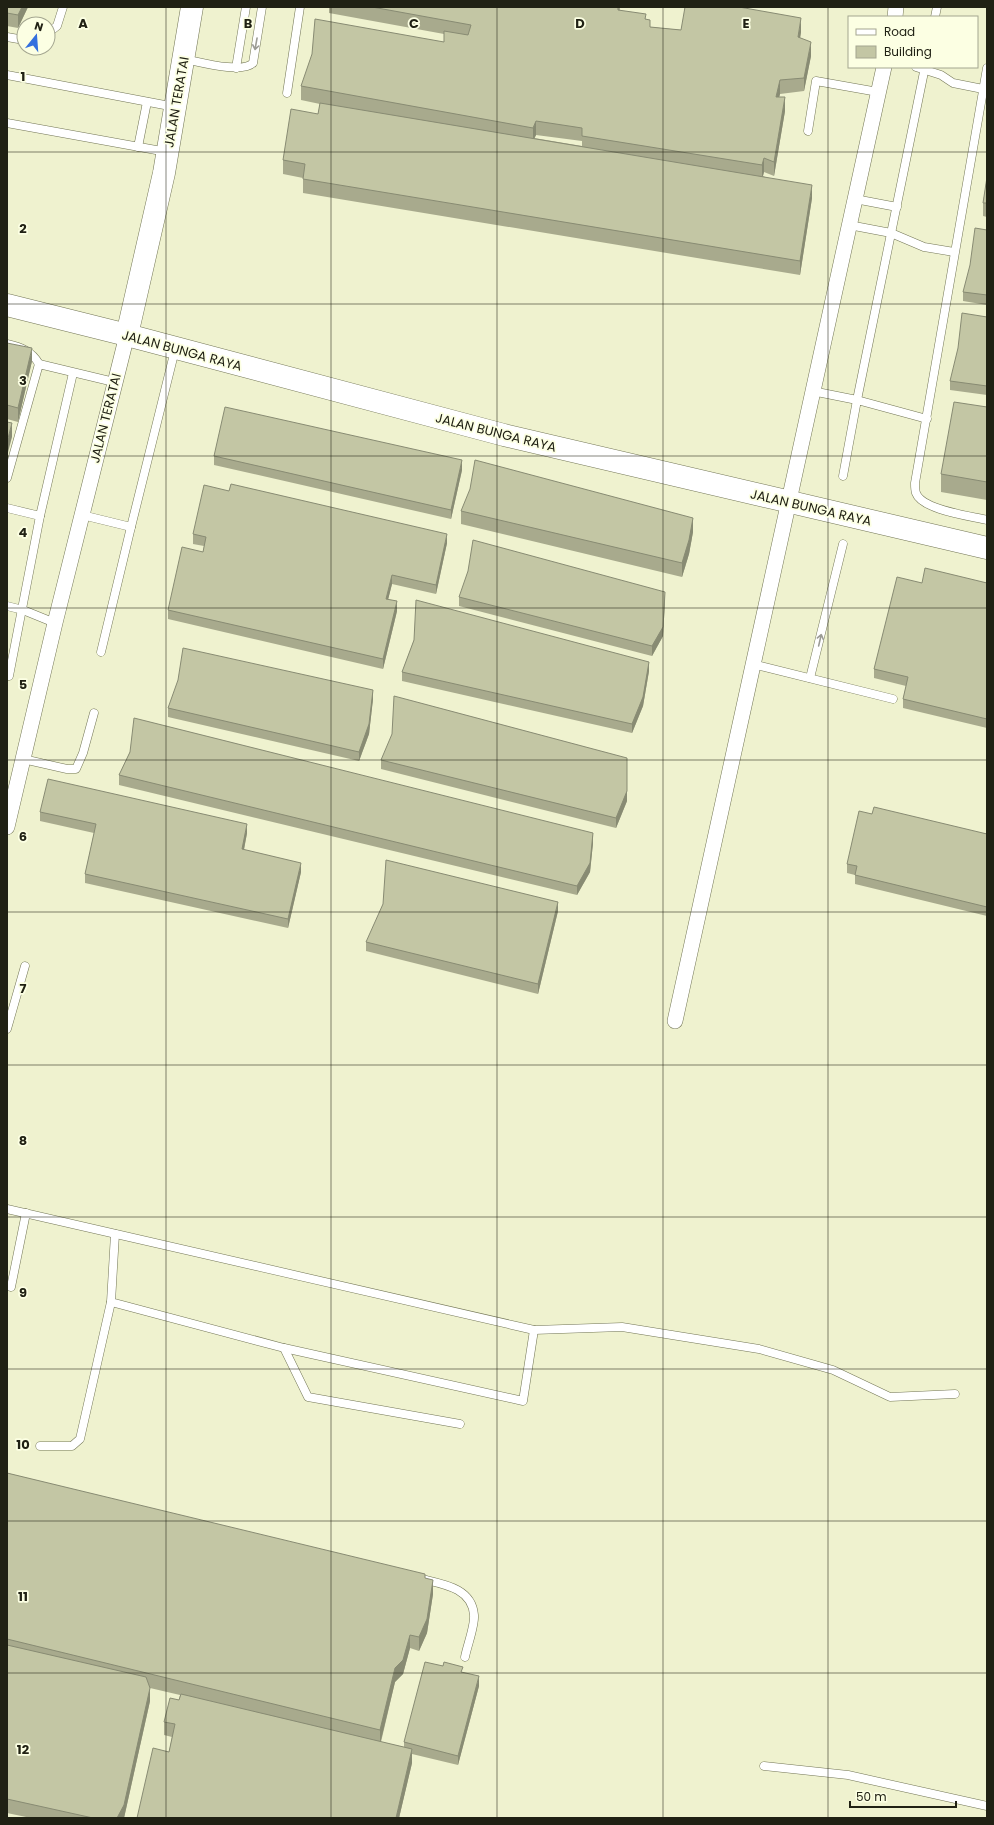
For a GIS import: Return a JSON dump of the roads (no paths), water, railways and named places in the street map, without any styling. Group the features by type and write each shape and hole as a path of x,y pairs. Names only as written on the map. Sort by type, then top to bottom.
{"street":[{"name":"JALAN TERATAI","path":"7,827 55,623 127,334 176,107 192,7"},
{"path":"675,1021 884,68"},
{"name":"JALAN BUNGA RAYA","path":"7,305 127,334 504,435 987,548"}],"lane":[{"path":"56,27 63,7"},
{"path":"236,68 246,7"},
{"path":"184,59 236,68 247,67 253,62 262,7"},
{"path":"286,92 300,7"},
{"path":"843,476 857,400 925,68 953,83 983,89"},
{"path":"987,68 915,484 916,493 922,501 932,507 987,520"},
{"path":"7,75 176,107"},
{"path":"808,131 816,81 878,92"},
{"path":"138,147 147,102"},
{"path":"7,123 167,152"},
{"path":"855,198 897,207"},
{"path":"849,225 891,233 924,247 954,252"},
{"path":"7,344 24,348 36,358 39,364 7,478"},
{"path":"101,652 175,348"},
{"path":"39,364 114,382"},
{"path":"9,676 40,516 72,373"},
{"path":"812,391 857,400 926,419"},
{"path":"7,508 40,516"},
{"path":"82,515 131,527"},
{"path":"810,678 843,544"},
{"path":"7,606 23,610 55,623"},
{"path":"752,664 894,699"},
{"path":"23,759 67,769 76,769 83,753 94,713"},
{"path":"7,1029 11,1003 25,966"},
{"path":"7,1208 534,1330 622,1327 759,1349 833,1370 890,1397 955,1394"},
{"path":"11,1287 26,1213"},
{"path":"40,1446 72,1446 80,1439 111,1302 115,1234"},
{"path":"111,1302 284,1348 523,1401 534,1330"},
{"path":"284,1348 308,1397 460,1424"},
{"path":"411,1576 446,1584 458,1590 468,1598 474,1616 465,1657"},
{"path":"764,1766 848,1775 987,1806"}]}
